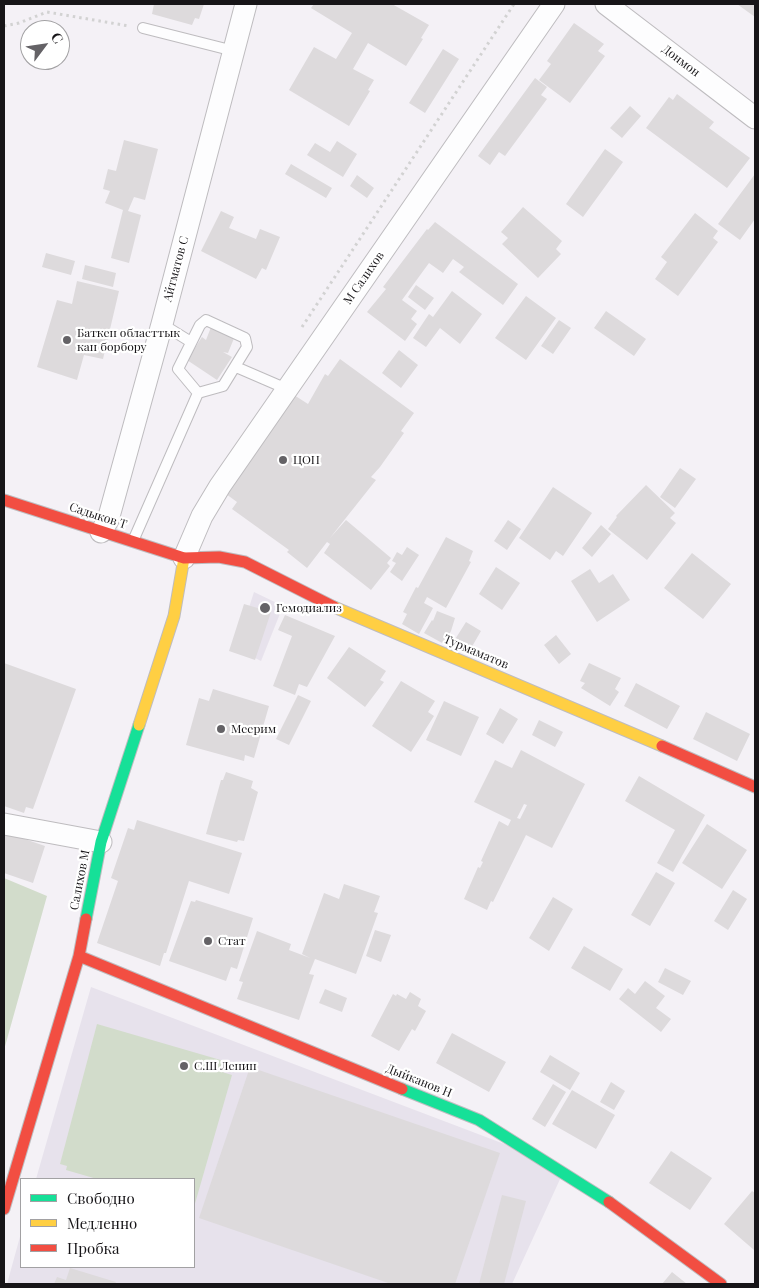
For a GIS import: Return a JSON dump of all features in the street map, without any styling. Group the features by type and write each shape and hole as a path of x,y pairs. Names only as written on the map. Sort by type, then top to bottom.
{"main road":[{"name":"Садыков Т","path":"4,500 184,558"},
{"name":"Турмаматов","path":"184,558 219,557 245,562 344,612 627,730 755,787"},
{"name":"Салихов М","path":"4,1209 79,956 101,842 174,616 184,558"},
{"name":"Дыйканов Н","path":"79,956 479,1120 596,1193 720,1284"}],"street":[{"name":"Айтматов С","path":"101,532 108,520 162,324 246,4"},
{"name":"М Салихов","path":"184,558 202,516 220,486 554,4"},
{"name":"Донмон","path":"606,4 755,118"},
{"path":"4,824 101,842"}],"lane":[{"path":"142,28 234,51"},
{"path":"206,320 245,338 247,346 224,386 198,393 178,369 200,325 206,320"},
{"path":"162,324 192,342"},
{"path":"236,367 287,389"},
{"path":"132,542 198,393"}],"path":[{"path":"300,330 514,4"},
{"path":"4,26 19,23 47,12 142,28"}],"shaded area":[{"path":"254,592 283,606 261,661 236,648"},
{"name":"С.Ш Ленин","path":"91,987 507,1145 561,1177 512,1284 7,1284 20,1237 20,1268 195,1268 195,1178 36,1178"}],"green space":[{"path":"4,878 47,896 4,1050"},
{"path":"97,1024 224,1061 222,1072 232,1075 195,1204 195,1178 94,1178 66,1170 67,1166 60,1164"}],"building":[{"path":"154,4 204,4 199,19 195,18 192,25 152,14"},
{"path":"314,4 392,4 429,25 421,38 423,39 406,66 368,43 353,69 374,80 368,90 370,91 349,126 289,90 314,47 336,59 352,33 311,8"},
{"path":"737,4 755,4 755,17"},
{"path":"574,23 604,44 598,51 605,56 570,103 539,80 551,64 547,61"},
{"path":"443,49 459,59 425,113 409,103"},
{"path":"535,78 547,87 541,95 547,99 505,156 499,152 490,165 478,156"},
{"path":"677,94 714,122 709,128 750,158 727,188 646,128 669,97 673,100"},
{"path":"630,106 641,116 622,138 610,128"},
{"path":"124,140 158,149 145,200 134,197 128,211 141,215 129,263 111,258 123,210 105,203 110,191 103,189 108,169 116,171"},
{"path":"337,141 357,154 343,177 307,155 315,143 330,152"},
{"path":"605,149 623,162 583,217 566,204"},
{"path":"291,164 332,188 326,198 285,174"},
{"path":"755,174 755,219 740,240 718,224"},
{"path":"357,175 374,188 367,198 350,186"},
{"path":"523,207 562,241 556,249 561,254 538,278 502,244 508,238 501,232"},
{"path":"221,211 234,217 229,228 256,239 260,229 280,237 266,270 262,268 256,279 201,251"},
{"path":"695,213 718,231 713,238 718,242 678,296 655,279 667,262 661,257"},
{"path":"435,222 518,284 503,305 459,272 464,267 453,259 443,273 429,263 402,300 417,311 411,319 417,324 405,341 367,312 386,289 383,287 427,229"},
{"path":"46,253 75,261 71,275 42,267"},
{"path":"85,265 116,273 113,287 82,279"},
{"name":"Баткен областтык кан борбору","path":"77,281 119,291 103,359 84,355 77,380 37,367 57,300 72,304"},
{"path":"416,285 434,298 425,310 408,297"},
{"path":"452,291 482,314 460,344 440,328 426,347 413,338 429,314 433,317"},
{"path":"526,296 556,318 526,360 495,338"},
{"path":"606,311 646,339 634,356 594,328"},
{"path":"559,320 571,328 553,354 541,346"},
{"path":"213,322 237,331 228,353 223,352 232,357 217,380 187,360 202,337 206,340"},
{"path":"399,350 418,365 401,388 382,373"},
{"path":"340,359 414,413 401,431 404,433 371,477 376,480 330,538 346,520 391,558 387,563 390,566 371,590 324,553 330,544 327,542 307,568 287,552 289,550 232,509 237,502 226,494 294,395 308,404 325,374 328,376"},
{"path":"680,468 696,479 675,508 660,497"},
{"path":"646,485 675,513 670,518 676,523 647,560 608,529 616,516"},
{"path":"553,487 592,513 563,556 556,551 550,560 519,538"},
{"path":"508,520 521,529 507,550 494,541"},
{"path":"601,525 611,534 592,557 582,548"},
{"path":"446,537 473,551 469,561 471,562 446,608 427,597 424,603 433,608 419,634 402,624 407,614 403,612"},
{"path":"407,547 419,555 402,581 390,572 396,563 392,561 397,552 402,555"},
{"path":"692,553 731,584 703,619 664,588"},
{"path":"496,567 520,583 502,610 479,594"},
{"path":"590,569 599,583 613,574 630,600 597,622 571,581"},
{"path":"244,604 271,612 255,660 229,651"},
{"path":"437,611 455,618 444,644 424,633 433,621"},
{"path":"285,615 335,636 307,687 299,684 295,695 273,686 292,636 278,630"},
{"path":"466,622 481,631 470,650 454,641"},
{"path":"556,635 571,654 559,664 544,645"},
{"path":"349,647 386,671 380,680 384,682 365,707 327,678"},
{"path":"4,663 76,689 33,809 26,807 24,813 4,806"},
{"path":"589,663 621,678 615,689 619,692 610,706 581,688 585,683 580,681"},
{"path":"401,681 435,701 428,712 434,716 411,752 372,726"},
{"path":"636,683 680,706 667,729 624,706"},
{"name":"Меерим","path":"213,689 269,706 254,758 245,755 244,761 186,745 199,698 209,701"},
{"path":"298,695 311,701 289,745 276,739"},
{"path":"444,701 479,717 461,756 426,740"},
{"path":"500,708 518,719 503,744 486,734"},
{"path":"706,712 750,734 737,761 693,739"},
{"path":"539,720 563,732 555,747 532,735"},
{"path":"521,750 585,784 552,848 526,835 493,902 491,901 487,910 464,899 478,867 480,868 483,862 481,861 499,821 508,826 511,820 474,802 495,760 512,768","holes":["524,804 527,805 520,819 517,818"]},
{"path":"226,772 253,781 251,788 258,792 244,841 238,840 237,842 206,834 221,780 223,780"},
{"path":"639,776 705,815 673,872 657,863 675,830 625,801"},
{"path":"137,820 242,853 229,894 189,881 160,966 97,943 118,881 111,878 128,828 134,830"},
{"path":"707,824 747,850 722,889 682,863"},
{"path":"4,832 45,846 33,883 4,873"},
{"path":"656,872 675,883 650,926 631,915"},
{"path":"344,884 380,896 374,912 378,913 356,974 315,959 309,974 314,975 299,1020 237,999 243,982 239,981 257,931 291,944 289,950 310,958 302,954 324,893 339,899"},
{"path":"733,890 747,899 728,930 714,921"},
{"path":"553,897 573,909 549,951 529,938"},
{"name":"Стат","path":"196,900 253,918 237,969 231,967 226,981 169,961 191,901 195,902"},
{"path":"375,930 391,935 381,962 366,956"},
{"path":"584,946 623,969 610,991 571,968"},
{"path":"665,968 691,981 683,995 658,982"},
{"path":"645,981 665,996 656,1008 671,1019 661,1032 619,999 628,988 635,994"},
{"path":"325,989 347,998 342,1012 319,1003"},
{"path":"410,992 421,999 418,1006 426,1011 415,1031 412,1029 399,1051 371,1036 393,994 406,999"},
{"path":"452,1033 506,1062 489,1092 436,1063"},
{"path":"550,1055 580,1073 570,1090 540,1072"},
{"path":"250,1067 500,1153 455,1284 391,1284 199,1218"},
{"path":"611,1082 625,1091 614,1110 600,1102"},
{"path":"553,1084 566,1092 545,1127 532,1119"},
{"path":"572,1090 615,1115 596,1149 552,1124"},
{"path":"671,1151 712,1178 690,1210 649,1183"},
{"path":"752,1191 755,1193 754,1250 724,1224"},
{"path":"502,1195 526,1201 504,1284 479,1284"},
{"path":"70,1268 116,1282 115,1284 54,1284 57,1277 66,1280"},
{"path":"672,1272 687,1284 662,1284"}],"traffic: fast":[{"path":"86,919 101,842 139,725"},
{"path":"402,1089 479,1120 609,1202"}],"traffic: slow":[{"path":"139,725 174,616 184,558"},
{"path":"334,607 662,746"}],"traffic: jam":[{"path":"4,500 184,558 219,557 245,562 334,607"},
{"path":"662,746 755,787"},
{"path":"4,1209 79,956 86,919"},
{"path":"79,956 402,1089"},
{"path":"609,1202 721,1284"}],"place":[{"name":"Баткен областтык кан борбору","path":"67,340"},
{"name":"ЦОН","path":"283,460"},
{"name":"Гемодиализ","path":"265,608"},
{"name":"Меерим","path":"221,729"},
{"name":"Стат","path":"208,941"},
{"name":"С.Ш Ленин","path":"184,1066"}]}
